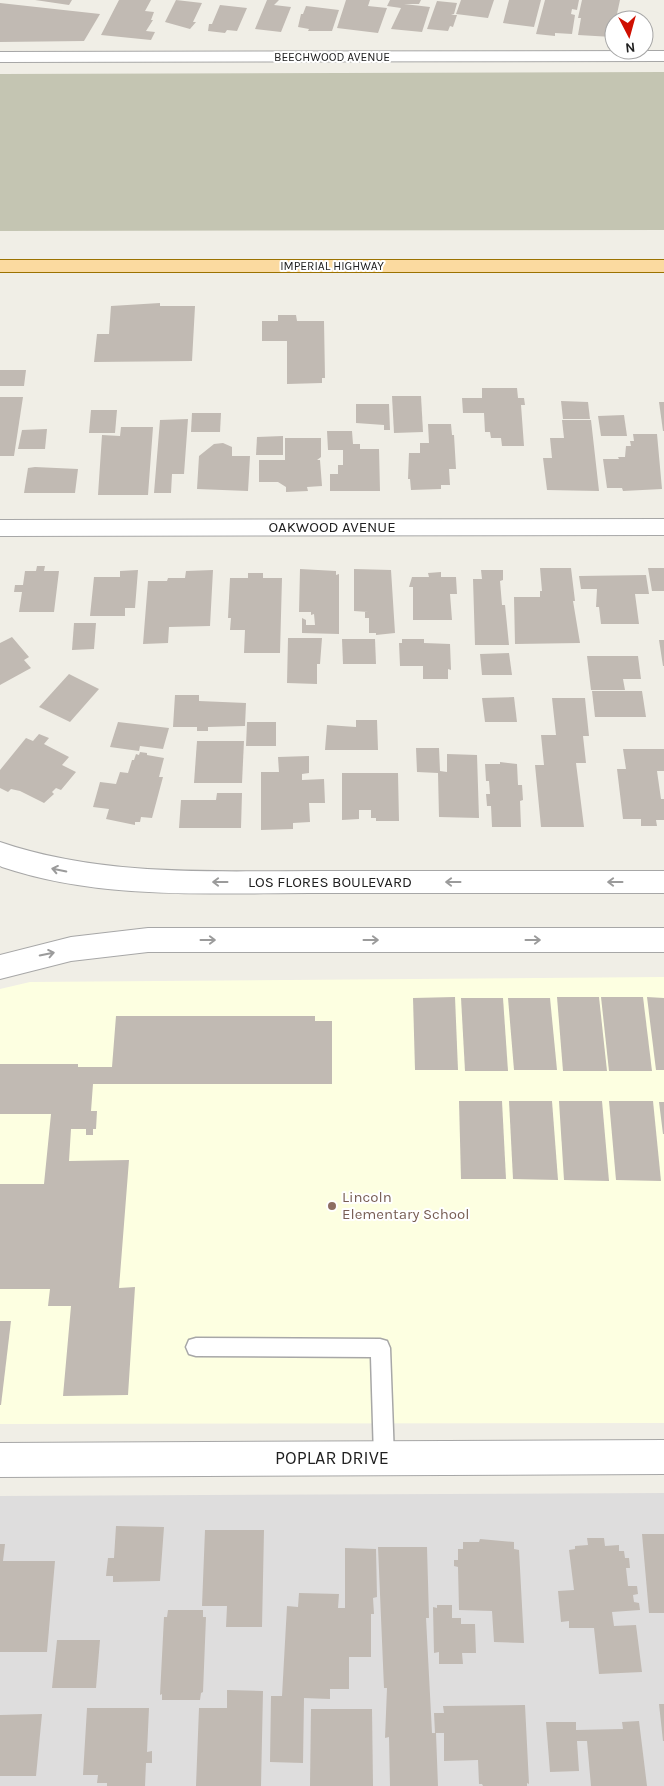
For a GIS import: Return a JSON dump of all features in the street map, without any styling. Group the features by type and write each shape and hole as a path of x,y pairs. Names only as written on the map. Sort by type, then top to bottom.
{"main road":[{"name":"IMPERIAL HIGHWAY","path":"0,266 664,266"}],"street":[{"name":"BEECHWOOD AVENUE","path":"0,57 664,56"},
{"name":"OAKWOOD AVENUE","path":"0,528 664,527"},
{"name":"LOS FLORES BOULEVARD","path":"0,853 12,859 61,871 99,877 181,882 664,882"},
{"path":"0,967 71,949 148,940 664,940"},
{"name":"POPLAR DRIVE","path":"0,1460 664,1457"}],"lane":[{"path":"196,1347 380,1348 384,1458"}],"shaded area":[{"path":"664,72 664,230 0,231 0,74"},
{"name":"Lincoln Elementary School","path":"664,977 664,1423 0,1424 0,989 30,982"},
{"path":"664,1493 664,1786 0,1786 0,1496"}],"building":[{"path":"35,0 72,0 69,5"},
{"path":"119,0 151,0 145,11 154,12 151,20 153,20 146,31 155,32 151,40 101,35"},
{"path":"176,0 202,3 193,22 196,22 190,29 165,22"},
{"path":"267,0 279,0 274,5 291,7 281,32 255,29"},
{"path":"346,0 370,0 368,6 387,8 378,33 337,28"},
{"path":"390,0 421,0 419,4 404,4 430,7 422,32 391,29 401,8 387,6"},
{"path":"461,0 494,0 488,18 456,14"},
{"path":"509,0 541,0 534,27 503,23"},
{"path":"545,0 579,0 577,10 572,9 571,14 575,15 572,34 555,33 555,36 536,34"},
{"path":"582,0 620,0 618,10 604,10 604,37 578,35 581,18 578,18"},
{"path":"437,1 457,3 454,14 451,15 457,15 453,27 450,26 448,31 427,29"},
{"path":"0,3 100,14 84,41 0,42"},
{"path":"220,5 247,8 237,31 227,30 225,33 208,31 209,24 212,24"},
{"path":"306,6 339,10 332,31 308,31 309,29 298,27 301,14 303,14"},
{"path":"160,303 160,306 195,306 192,361 94,362 97,334 109,334 111,306"},
{"path":"278,315 296,315 297,321 324,321 325,378 322,378 322,383 287,384 287,341 262,341 262,321 278,321"},
{"path":"0,370 26,370 24,386 0,386"},
{"path":"482,388 517,388 518,398 524,398 525,405 521,405 524,446 502,446 501,438 491,438 490,432 485,432 484,413 463,413 462,398 482,398"},
{"path":"392,396 421,396 423,432 394,433"},
{"path":"0,397 23,397 14,456 0,456"},
{"path":"561,401 588,402 590,419 563,419"},
{"path":"659,402 664,402 664,431 663,431"},
{"path":"356,404 389,404 390,430 384,430 384,425 356,423"},
{"path":"91,410 117,410 115,433 89,433"},
{"path":"192,413 221,413 220,432 191,432"},
{"path":"624,415 627,436 601,436 598,416"},
{"path":"188,419 184,474 172,474 171,493 154,493 160,420"},
{"path":"562,420 591,420 599,491 547,490 543,458 552,458 550,438 564,438"},
{"path":"428,424 451,424 452,435 454,435 456,469 449,469 450,485 441,485 441,489 411,490 410,479 408,479 409,453 420,453 420,443 429,443"},
{"path":"121,427 153,427 148,495 98,495 102,435 120,436"},
{"path":"47,429 45,449 18,449 22,430"},
{"path":"327,431 352,431 353,444 360,444 360,449 379,449 380,491 330,491 330,474 338,474 338,465 343,465 343,450 328,450"},
{"path":"633,434 657,434 662,489 623,491 622,488 607,488 603,459 625,457 626,446 631,446 630,441 634,441"},
{"path":"283,436 283,455 256,455 257,437"},
{"path":"285,438 321,438 321,457 317,460 320,460 322,486 307,487 308,491 286,492 286,487 278,482 259,482 259,460 285,460"},
{"path":"223,443 232,447 232,456 250,456 248,491 197,489 199,456 214,444"},
{"path":"28,468 78,469 75,493 24,493"},
{"path":"37,566 45,566 44,571 59,571 54,612 19,612 22,592 14,592 15,585 23,585 25,571 36,571"},
{"path":"540,568 571,568 575,601 573,601 580,643 515,644 514,597 540,597 540,591 542,591"},
{"path":"648,568 664,568 664,591 652,591"},
{"path":"300,569 336,571 336,575 339,574 339,634 302,633 302,618 306,620 306,625 315,625 314,614 311,615 311,612 299,612"},
{"path":"354,569 391,570 395,633 376,635 376,633 369,633 369,618 365,618 365,612 368,612 354,611"},
{"path":"138,570 135,608 125,608 125,616 90,616 94,577 120,577 120,571"},
{"path":"213,570 210,626 169,627 168,643 143,644 148,581 167,581 168,578 185,578 186,571"},
{"path":"481,570 503,570 503,580 500,581 502,605 505,605 509,645 475,645 473,579 482,579"},
{"path":"441,572 441,577 456,577 457,594 450,594 452,620 413,620 413,587 409,587 412,577 429,577 428,573"},
{"path":"248,573 263,573 263,578 282,578 280,653 244,653 245,630 230,630 231,618 228,618 230,578 248,578"},
{"path":"646,575 649,594 635,594 639,624 601,624 599,607 596,607 597,589 581,589 579,576"},
{"path":"74,623 96,623 94,649 72,650"},
{"path":"12,637 29,657 24,660 31,668 0,685 0,643"},
{"path":"288,638 322,638 320,664 317,664 317,684 287,683"},
{"path":"342,639 375,639 376,664 343,664"},
{"path":"402,639 424,639 424,643 450,644 451,670 448,669 448,679 423,679 423,666 400,666 399,643 402,643"},
{"path":"659,640 664,640 664,666 663,666"},
{"path":"509,653 512,675 482,675 480,654"},
{"path":"587,656 638,656 641,679 623,679 625,690 591,690"},
{"path":"69,674 99,689 70,722 39,707"},
{"path":"592,691 642,691 646,717 595,717"},
{"path":"175,695 199,695 199,701 246,703 245,726 208,727 208,731 197,731 197,727 173,727"},
{"path":"514,697 517,722 485,722 482,698"},
{"path":"552,698 585,698 589,736 583,736 586,763 576,763 584,827 541,827 535,765 544,765 541,735 556,735"},
{"path":"356,720 377,720 378,750 325,750 327,725 356,727"},
{"path":"118,722 169,728 163,749 140,746 139,751 110,747"},
{"path":"247,722 276,722 276,746 246,746"},
{"path":"39,734 49,738 44,744 69,757 62,765 76,772 61,790 56,788 52,792 54,794 44,803 20,791 11,789 8,792 0,788 0,770 26,738 33,741"},
{"path":"197,741 244,741 242,783 194,783"},
{"path":"416,748 439,748 440,771 447,772 447,754 477,755 479,818 439,817 438,773 417,772"},
{"path":"623,749 664,749 664,771 657,771 661,799 664,799 664,820 656,820 657,826 641,826 641,819 623,819 617,769 626,769"},
{"path":"140,752 164,758 159,777 163,777 152,818 141,817 140,822 135,822 135,825 106,819 109,809 93,807 100,782 116,784 120,772 128,773 132,760"},
{"path":"309,756 309,773 302,774 302,780 324,779 325,803 309,803 310,822 293,823 293,829 261,830 261,772 279,772 278,757"},
{"path":"500,762 517,764 518,785 522,785 523,800 520,801 521,827 492,827 491,806 487,806 486,794 490,794 489,781 486,781 485,764 500,764"},
{"path":"342,773 398,773 399,821 376,821 376,818 371,818 371,810 359,810 359,819 342,820"},
{"path":"217,793 242,793 241,828 179,828 181,800 216,800"},
{"path":"455,997 458,1070 415,1070 413,998"},
{"path":"557,997 599,997 607,1071 563,1071"},
{"path":"601,997 643,997 652,1071 609,1071"},
{"path":"647,997 664,998 664,1070 656,1070"},
{"path":"461,998 503,998 508,1071 465,1071"},
{"path":"508,998 550,998 557,1070 514,1070"},
{"path":"116,1016 315,1016 315,1021 332,1021 332,1084 93,1084 91,1111 97,1111 96,1129 93,1129 93,1135 86,1135 86,1129 71,1129 69,1161 129,1160 119,1288 135,1287 128,1395 63,1396 71,1306 48,1306 50,1289 0,1289 0,1184 44,1184 51,1114 0,1114 0,1064 78,1064 78,1067 112,1067"},
{"path":"459,1101 502,1101 506,1179 461,1179"},
{"path":"509,1101 552,1101 558,1180 513,1179"},
{"path":"559,1101 602,1101 609,1181 564,1180"},
{"path":"609,1101 653,1101 661,1181 616,1180"},
{"path":"659,1102 664,1102 664,1134 663,1134"},
{"path":"0,1321 11,1321 1,1405 0,1405"},
{"path":"116,1526 164,1527 160,1581 113,1582 113,1576 106,1576 108,1558 114,1558"},
{"path":"205,1530 264,1530 262,1627 226,1627 227,1606 202,1606"},
{"path":"642,1534 664,1534 664,1613 649,1613"},
{"path":"587,1538 604,1538 605,1546 619,1545 619,1551 624,1551 625,1558 629,1558 630,1568 626,1568 628,1586 637,1586 638,1594 633,1595 634,1602 639,1603 640,1610 612,1612 614,1626 636,1625 642,1672 599,1674 594,1628 569,1628 569,1621 561,1622 558,1591 574,1590 569,1550 575,1549 575,1546 588,1545"},
{"path":"480,1539 514,1542 514,1549 519,1550 524,1643 494,1642 492,1611 459,1610 458,1567 454,1566 454,1560 458,1560 458,1549 463,1549 463,1542 479,1542"},
{"path":"0,1544 5,1544 3,1561 55,1561 47,1652 0,1652"},
{"path":"378,1547 427,1547 429,1618 426,1618 432,1733 435,1733 434,1713 444,1713 443,1706 525,1705 529,1784 527,1783 527,1786 483,1786 479,1784 478,1760 444,1761 444,1733 436,1733 438,1786 390,1786 389,1737 385,1738 387,1688 384,1688"},
{"path":"345,1548 376,1549 377,1597 373,1598 374,1614 371,1614 371,1657 349,1657 349,1689 330,1689 330,1699 304,1698 303,1763 270,1762 271,1696 282,1696 287,1606 298,1607 299,1593 339,1594 338,1608 345,1608"},
{"path":"437,1605 452,1605 452,1618 461,1618 461,1624 475,1624 476,1653 462,1653 463,1664 439,1664 439,1652 434,1653 433,1607 437,1608"},
{"path":"168,1610 203,1610 203,1617 206,1617 203,1692 201,1693 200,1700 162,1700 162,1694 160,1695 164,1617 167,1617"},
{"path":"57,1640 100,1640 96,1688 52,1688"},
{"path":"227,1690 263,1691 261,1786 196,1786 199,1708 227,1708"},
{"path":"659,1704 664,1704 664,1741 663,1741"},
{"path":"87,1708 149,1708 147,1752 152,1751 152,1763 146,1763 145,1786 107,1786 107,1783 97,1783 98,1775 83,1775"},
{"path":"311,1709 372,1709 373,1786 310,1786"},
{"path":"42,1714 36,1776 0,1776 0,1715"},
{"path":"639,1721 647,1786 591,1786 587,1741 577,1741 579,1771 550,1772 546,1722 576,1722 576,1730 623,1729 622,1722"}],"place":[{"name":"Lincoln Elementary School","path":"332,1206"}]}
